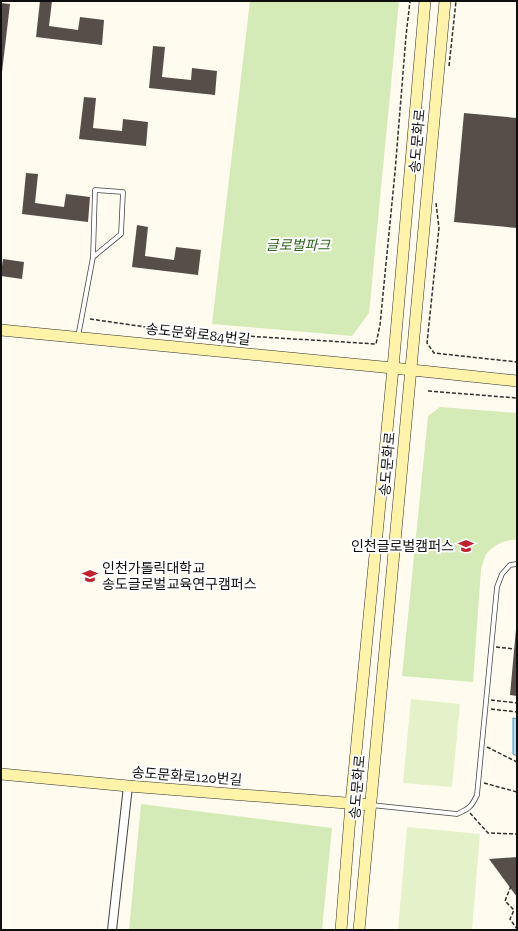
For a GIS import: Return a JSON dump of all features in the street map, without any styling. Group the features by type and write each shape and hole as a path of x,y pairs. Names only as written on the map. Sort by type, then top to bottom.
{"street":[{"name":"송도문화로","path":"341,930 351,804 393,368 426,1"},
{"name":"송도문화로","path":"359,930 445,1"},
{"name":"송도문화로84번길","path":"1,330 517,381"},
{"name":"송도문화로120번길","path":"1,774 128,786 371,805"},
{"path":"112,930 128,786"}],"lane":[{"path":"78,337 93,257 95,190 123,192 121,234 93,257"},
{"path":"371,805 457,814 467,810 474,803 479,781 497,587 502,574 510,565 517,564"}],"path":[{"path":"90,319 181,332 376,344 380,325 410,1"},
{"path":"449,71 456,1"},
{"path":"436,202 439,228 427,342 434,353 517,362"},
{"path":"428,391 517,398"},
{"path":"502,648 514,649"},
{"path":"486,700 517,702"},
{"path":"485,709 517,712"},
{"path":"482,744 517,762"},
{"path":"479,781 517,792"},
{"path":"467,810 488,833 517,834"},
{"path":"511,886 505,901 514,910 510,919 517,929"}],"green space":[{"name":"글로벌파크","path":"250,1 399,1 369,313 352,336 212,324"},
{"path":"440,407 517,413 517,540 505,541 490,550 486,555 481,569 473,682 402,676 428,416"},
{"path":"411,699 460,704 452,787 403,783"},
{"path":"141,804 332,828 322,930 129,930"},
{"path":"407,827 480,834 472,930 398,930"}],"water":[{"path":"513,718 517,719 517,756 513,754"}],"building":[{"path":"40,1 52,1 49,26 78,30 80,17 104,20 102,45 36,37"},
{"path":"1,3 10,4 2,72 1,71"},
{"path":"153,46 165,47 162,77 191,80 192,68 217,71 215,95 149,88"},
{"path":"84,97 96,98 93,128 122,131 123,119 148,122 146,146 79,139"},
{"path":"464,113 517,118 517,228 454,222"},
{"path":"26,173 38,174 35,203 64,207 66,194 90,197 88,222 22,214"},
{"path":"137,225 148,227 145,256 174,260 176,247 201,250 198,275 132,267"},
{"path":"3,259 24,262 22,279 1,276"},
{"path":"517,629 517,696 510,695"},
{"path":"517,857 517,897 489,859"}],"place":[{"name":"인천글로벌캠퍼스","path":"466,546"},
{"name":"인천가톨릭대학교 송도글로벌교육연구캠퍼스","path":"90,576"}]}
